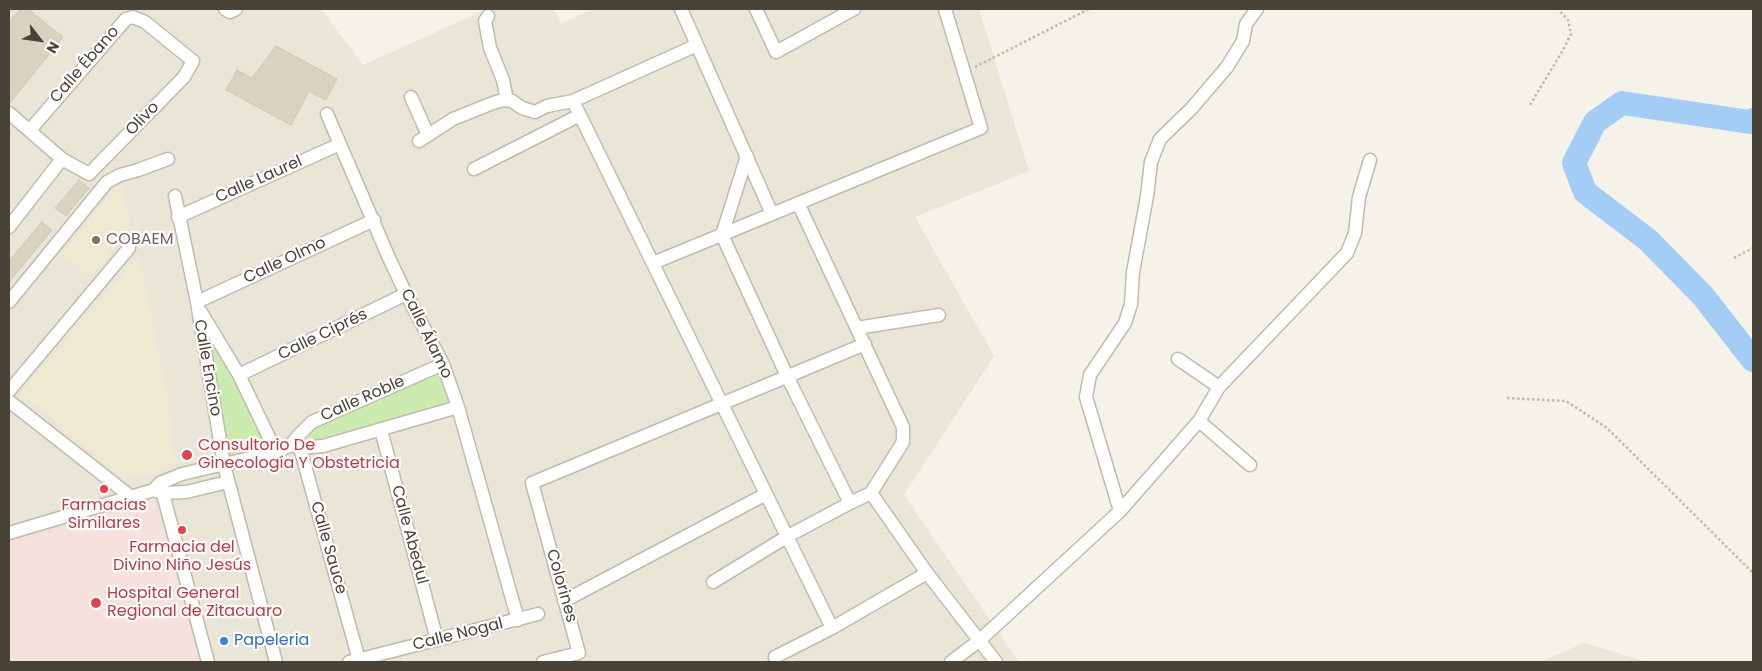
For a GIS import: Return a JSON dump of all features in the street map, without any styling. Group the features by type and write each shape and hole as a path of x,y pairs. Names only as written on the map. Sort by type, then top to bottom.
{"street":[{"path":"681,9 772,214"},
{"path":"756,9 776,52 854,9"},
{"path":"653,263 981,128 945,9"},
{"path":"1120,511 1086,397 1090,375 1125,323 1131,304 1151,162 1160,139 1191,108 1227,67 1243,41 1246,24 1257,9"},
{"path":"488,16 485,21 490,48 503,80 507,100"},
{"name":"Calle Ébano","path":"30,130 126,19 133,17 145,22 193,61"},
{"path":"411,96 424,138 453,119 493,103 507,100 512,101 522,108 535,112 547,106 573,100 697,44"},
{"name":"Olivo","path":"62,159 88,174 184,77 193,61"},
{"path":"573,100 832,628"},
{"path":"9,113 62,159 14,213 9,227"},
{"name":"Calle Álamo","path":"327,114 406,294 443,364 458,407 518,620"},
{"path":"474,169 580,115"},
{"name":"Calle Laurel","path":"178,217 340,144"},
{"path":"747,156 722,235 787,376 850,503"},
{"path":"9,302 107,182 120,175 168,159"},
{"path":"951,662 980,640 1120,511 1198,421 1219,387 1347,253 1355,233 1359,197 1370,160"},
{"name":"Calle Encino","path":"175,196 197,304 224,465 276,662"},
{"path":"713,582 788,536 871,493 903,442 903,427 798,204"},
{"name":"Calle Olmo","path":"197,304 374,220"},
{"path":"9,391 129,248"},
{"name":"Calle Ciprés","path":"239,375 406,294"},
{"name":"Calle Encino","path":"197,304 239,375 276,452"},
{"path":"857,328 939,315"},
{"path":"722,404 864,344"},
{"path":"1178,359 1219,387"},
{"name":"Calle Roble","path":"159,489 182,474 276,452 296,443 312,422 443,364"},
{"path":"9,401 130,496"},
{"name":"Colorines","path":"543,662 579,653 532,483 722,404"},
{"name":"Calle Roble","path":"296,443 323,446 458,407"},
{"path":"1198,421 1250,464"},
{"name":"Calle Abedul","path":"380,430 437,640"},
{"name":"Calle Sauce","path":"296,443 354,661"},
{"path":"12,528 159,489 186,492 218,486 228,482"},
{"path":"159,489 208,662"},
{"path":"871,493 927,573 996,662"},
{"path":"564,601 766,494"},
{"path":"775,657 832,628 927,573"},
{"name":"Calle Nogal","path":"354,661 538,614"}],"path":[{"path":"964,73 1089,9"},
{"path":"1530,105 1564,50 1571,34 1568,20 1558,9"},
{"path":"1734,258 1753,248"},
{"path":"1507,398 1566,401 1606,428 1753,573"}],"shaded area":[{"path":"9,9 321,9 363,65 487,9 554,9 561,24 592,9 979,9 1029,171 915,217 994,356 904,495 1019,662 9,662"},
{"name":"COBAEM","path":"123,186 131,227 90,277 62,254 114,188"},
{"path":"138,257 167,391 172,447 176,462 150,476 122,477 20,393"},
{"name":"Hospital General Regional de Zitacuaro","path":"154,501 200,662 9,662 9,543"},
{"path":"1584,643 1647,662 1540,662"}],"green space":[{"path":"202,319 241,382 266,445 225,457"},
{"path":"437,370 451,405 316,441 306,435 315,425"}],"building":[{"path":"20,9 28,9 63,37 9,104 9,23"},
{"path":"276,46 337,79 326,100 309,91 291,125 226,90 237,70 252,78"},
{"path":"79,180 89,188 66,216 55,208"},
{"path":"42,222 52,230 9,282 9,261"}],"waterway":[{"path":"1753,120 1750,122 1622,103 1595,122 1574,163 1585,192 1648,240 1703,296 1753,360"}],"place":[{"name":"COBAEM","path":"96,240"},
{"name":"Consultorio De Ginecología Y Obstetricia","path":"187,455"},
{"name":"Farmacias Similares","path":"104,489"},
{"name":"Farmacia del Divino Niño Jesús","path":"182,530"},
{"name":"Hospital General Regional de Zitacuaro","path":"96,603"},
{"name":"Papeleria","path":"224,641"}]}
